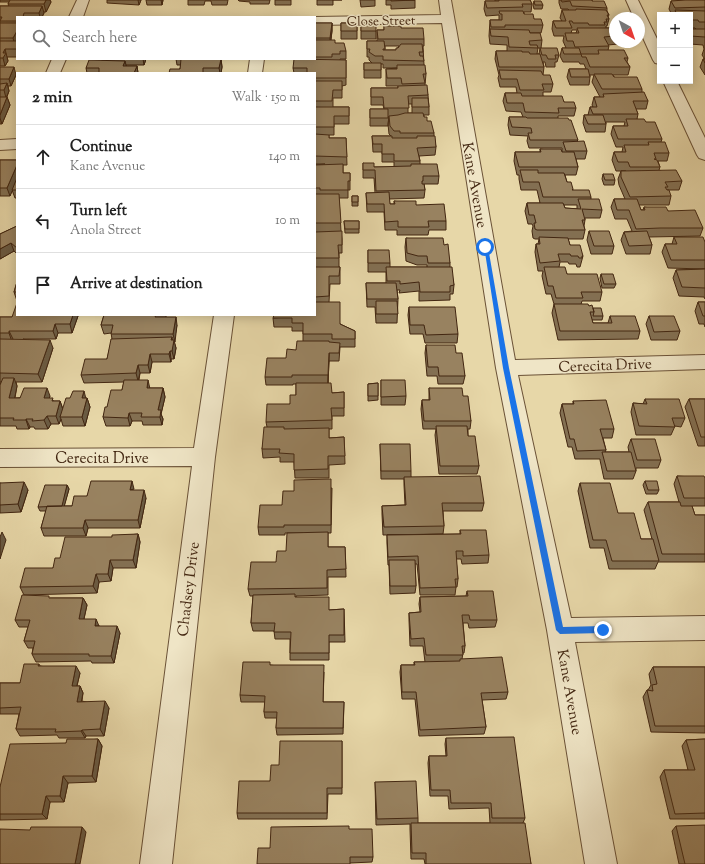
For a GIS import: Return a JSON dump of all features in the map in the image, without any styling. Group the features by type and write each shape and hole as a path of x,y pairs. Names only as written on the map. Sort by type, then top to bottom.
{"street":[{"path":"76,16 83,0"},
{"path":"632,0 657,54"},
{"name":"Close Street","path":"316,20 446,10"},
{"name":"Kane Avenue","path":"446,10 506,368 560,630 601,864"},
{"path":"53,72 59,60"},
{"path":"255,72 257,60"},
{"path":"671,84 705,155"},
{"path":"0,145 16,144"},
{"name":"Chadsey Drive","path":"156,864 204,457 224,316"},
{"name":"Cerecita Drive","path":"506,368 705,362"},
{"name":"Cerecita Drive","path":"0,458 204,457"},
{"path":"560,630 705,628"}],"building":[{"path":"10,0 46,0 44,4 8,4"},
{"path":"391,0 415,0 391,1"},
{"path":"530,0 532,4 522,4 523,7 487,8 485,1"},
{"path":"561,0 604,1 607,8 572,6 570,1 562,2"},
{"path":"705,0 705,7 675,8 671,1"},
{"path":"534,1 541,1 543,5 535,5"},
{"path":"0,6 42,6 39,13 24,13 23,16 16,16 16,21 0,21 2,17 0,17"},
{"path":"562,10 606,10 609,15 607,15 609,19 606,19 607,22 604,22 605,25 589,25 588,23 573,23 572,21 569,21 572,28 556,28 553,21 566,21"},
{"path":"675,10 705,11 705,22 693,20 693,12 676,12"},
{"path":"499,11 523,11 524,14 533,14 534,19 541,19 543,25 505,25 505,27 491,27 490,20 502,20 502,14 500,14"},
{"path":"0,23 16,23 16,33 13,38 0,38"},
{"path":"316,23 332,23 330,38 316,38"},
{"path":"341,23 357,23 357,31 341,31"},
{"path":"361,23 376,23 376,31 361,31"},
{"path":"384,26 423,28 424,39 378,39 377,30 384,30"},
{"path":"577,28 609,28 609,37 604,37 609,46 575,47 573,41 567,41 565,33 579,33"},
{"path":"490,29 529,30 530,33 540,33 542,40 529,41 530,45 537,45 538,48 509,47 508,37 491,36"},
{"path":"693,29 705,29 705,37 693,36"},
{"path":"316,40 335,40 335,43 344,43 346,51 340,51 340,54 332,54 332,57 316,57"},
{"path":"0,41 16,41 16,49 5,49 3,53 6,53 3,58 0,58"},
{"path":"367,41 384,41 385,49 383,50 396,50 396,48 398,48 401,44 422,44 423,52 419,52 420,56 423,56 424,61 383,60 383,56 375,56 369,52 370,49 367,49"},
{"path":"540,48 557,48 559,55 555,55 556,59 548,59 546,55 542,55"},
{"path":"562,48 579,48 581,54 564,54"},
{"path":"598,50 624,50 628,58 624,58 630,67 590,67 586,57 582,57 581,54 599,54"},
{"path":"496,51 522,51 529,52 530,54 540,54 544,67 499,67"},
{"path":"89,60 125,61 123,66 137,66 134,72 99,72 99,68 86,68"},
{"path":"181,60 221,60 219,68 203,68 203,72 169,72 170,69 180,69"},
{"path":"294,60 346,60 346,78 316,78 316,72 307,72 307,68 293,68"},
{"path":"364,63 381,63 381,70 364,70"},
{"path":"397,65 425,65 426,74 423,74 425,83 402,84 401,78 387,78 386,69 397,69"},
{"path":"0,67 14,67 9,79 0,79"},
{"path":"569,69 588,69 590,77 571,77"},
{"path":"499,70 541,71 543,75 550,75 553,84 542,84 544,90 520,90 517,79 501,79"},
{"path":"594,74 612,74 614,77 637,77 642,89 602,89"},
{"path":"316,81 342,81 342,90 333,90 332,101 316,101"},
{"path":"7,83 4,90 0,90 0,84"},
{"path":"427,85 428,95 408,96 409,108 384,108 383,97 371,97 371,88 398,88 398,86"},
{"path":"644,92 648,101 633,101 638,114 593,114 590,107 597,107 594,97 604,97 603,94"},
{"path":"505,93 521,93 522,96 562,96 564,102 574,102 576,108 558,108 559,113 525,112 523,103 507,103"},
{"path":"0,97 7,97 0,115"},
{"path":"412,98 428,98 429,107 412,107"},
{"path":"316,107 349,107 349,116 334,116 334,127 316,127"},
{"path":"370,109 388,109 388,118 370,118"},
{"path":"405,113 423,113 424,117 427,117 427,121 431,121 434,133 400,133 400,131 394,131 390,126 389,116"},
{"path":"584,115 603,115 606,124 588,124"},
{"path":"509,117 568,118 571,120 578,140 530,140 528,133 532,133 531,128 512,127"},
{"path":"626,119 644,119 646,122 655,122 662,139 618,139 613,126 628,126"},
{"path":"316,134 329,135 329,138 346,138 347,157 316,156"},
{"path":"372,136 417,138 417,136 435,136 436,147 417,148 420,161 394,161 394,154 382,154 382,144 373,144"},
{"path":"584,141 587,151 566,151 563,142"},
{"path":"648,142 665,142 669,153 654,153 656,159 654,159 657,160 660,167 630,167 628,162 618,162 614,152 626,152 624,145 649,145"},
{"path":"540,149 561,149 562,152 574,152 578,167 519,167 515,152 541,152"},
{"path":"0,160 16,160 16,167 7,188 0,188"},
{"path":"363,163 374,163 374,167 411,166 411,164 437,164 439,176 423,176 422,184 424,184 425,190 376,191 375,170 363,170"},
{"path":"343,164 343,173 350,173 348,190 320,190 320,188 316,188 316,165"},
{"path":"520,170 538,170 538,173 564,173 567,182 571,182 572,190 589,190 591,197 543,197 539,182 523,182"},
{"path":"676,170 682,181 665,182 668,187 665,187 669,190 671,196 630,197 621,177 621,171"},
{"path":"603,174 613,174 615,180 605,180"},
{"path":"16,180 16,190 12,190"},
{"path":"389,192 390,204 395,204 394,201 416,201 416,205 444,204 446,221 428,221 429,227 398,227 398,221 385,222 384,204 367,204 366,193"},
{"path":"316,194 339,194 341,223 316,223"},
{"path":"352,196 358,196 358,202 352,202"},
{"path":"578,199 599,199 602,210 582,209 585,220 582,220 585,230 535,229 534,223 536,223 534,215 529,215 527,203 563,203 565,208 581,209"},
{"path":"614,199 637,199 641,210 645,210 644,207 666,207 668,211 695,210 703,228 636,229 629,210 617,210"},
{"path":"344,221 359,221 359,229 345,229"},
{"path":"16,226 16,247 11,243 0,249 0,234"},
{"path":"342,231 342,245 338,245 339,258 316,258 316,232"},
{"path":"589,231 609,231 614,246 594,246"},
{"path":"647,231 652,245 629,246 624,232"},
{"path":"539,237 568,238 570,245 580,245 583,256 582,258 579,258 578,256 571,256 570,254 558,254 560,261 540,263 536,244 540,244"},
{"path":"674,237 703,237 705,242 705,260 671,260 665,244 677,244"},
{"path":"406,238 443,238 444,245 448,244 450,263 428,263 427,256 418,256 407,253"},
{"path":"368,250 389,250 390,263 368,263"},
{"path":"316,267 340,267 339,276 329,276 329,296 316,297"},
{"path":"386,267 452,267 454,285 450,286 450,292 420,292 419,282 400,284 400,281 387,281"},
{"path":"544,267 565,267 567,274 597,274 602,292 581,292 583,298 556,298 553,286 548,286"},
{"path":"705,269 705,288 682,287 676,270"},
{"path":"601,274 613,274 616,284 604,284"},
{"path":"366,283 396,283 398,299 367,299"},
{"path":"376,301 397,301 398,314 376,314"},
{"path":"316,302 340,302 340,324 355,331 355,339 332,339 332,334 303,334 303,323 292,323 292,318 273,318 274,316 316,316"},
{"path":"698,302 705,302 705,316 703,316"},
{"path":"554,304 592,305 594,312 590,312 593,323 612,323 610,316 635,316 640,331 560,331"},
{"path":"16,306 16,316 73,316 70,324 55,324 53,331 9,331 9,333 0,333 0,317 12,317"},
{"path":"409,307 455,307 458,334 426,335 424,325 410,325"},
{"path":"593,308 601,308 603,316 593,316"},
{"path":"104,316 176,317 173,334 111,334 113,325 101,325"},
{"path":"649,316 674,316 680,331 654,332"},
{"path":"172,337 171,340 174,340 172,351 170,351 169,354 150,354 148,365 138,365 136,373 81,375 85,359 107,359 111,339"},
{"path":"0,339 50,340 38,374 0,373"},
{"path":"297,341 329,341 340,343 339,353 329,353 328,375 265,377 267,358 286,358 287,349 296,350"},
{"path":"426,345 455,345 456,353 462,353 465,376 439,376 438,367 428,367"},
{"path":"3,378 14,378 9,398 20,398 24,388 47,388 44,398 53,398 52,401 60,401 56,416 47,416 44,420 32,421 33,419 13,420 14,418 0,418 0,385"},
{"path":"124,380 148,380 147,388 163,388 158,410 161,410 160,417 141,417 142,413 129,413 128,418 103,417 111,390 122,390"},
{"path":"381,380 405,380 406,396 381,397"},
{"path":"296,383 331,383 332,393 344,392 344,408 331,408 332,420 266,422 267,404 290,404 290,395 296,395"},
{"path":"378,383 378,396 368,396 368,384"},
{"path":"429,388 462,388 463,396 468,396 471,421 424,421 422,400 430,400"},
{"path":"73,391 84,391 82,398 87,398 82,417 60,417 66,398 70,398"},
{"path":"645,399 679,399 685,418 672,418 675,427 639,426 633,403 647,404"},
{"path":"689,399 705,399 705,437 701,437"},
{"path":"606,400 614,429 600,429 606,450 577,451 574,439 570,439 562,404 574,404 573,401"},
{"path":"436,426 467,426 468,436 475,436 479,466 440,466"},
{"path":"264,427 284,427 284,429 329,428 329,438 344,437 345,456 328,456 328,469 294,470 294,454 279,453 280,449 262,449"},
{"path":"631,439 655,439 661,460 637,460"},
{"path":"380,444 410,444 411,471 381,471"},
{"path":"602,452 631,452 636,471 607,471"},
{"path":"480,476 484,503 442,503 444,526 384,527 382,506 406,505 404,477"},
{"path":"677,476 704,476 705,498 684,498"},
{"path":"331,479 331,525 284,525 284,527 258,527 260,505 282,505 283,491 294,491 294,480"},
{"path":"91,481 132,481 130,490 144,490 138,520 85,520 83,528 41,528 47,506 72,506 74,496 87,496"},
{"path":"645,481 657,481 659,490 648,490"},
{"path":"24,482 18,504 0,505 0,483"},
{"path":"580,483 610,483 618,513 634,513 641,539 653,539 659,561 612,561 606,540 593,540"},
{"path":"45,485 67,485 62,506 38,507"},
{"path":"648,502 680,502 681,506 692,506 695,515 705,515 705,554 662,554"},
{"path":"460,530 486,530 489,555 463,556 463,551 456,551 458,579 455,579 456,587 420,588 418,556 388,557 387,535 461,534"},
{"path":"328,532 328,547 345,547 346,569 327,570 327,588 248,589 251,562 276,562 277,551 286,551 287,533"},
{"path":"138,534 133,560 110,560 108,574 96,574 93,586 20,587 25,568 53,568 55,558 60,558 65,537 112,537 112,535"},
{"path":"389,560 415,560 416,586 390,586"},
{"path":"467,591 493,591 497,620 470,620 469,615 462,615 465,646 462,646 463,655 426,655 424,638 411,639 409,613 421,612 420,597 468,596"},
{"path":"295,594 295,597 329,597 329,610 344,609 344,635 329,635 329,653 290,653 291,632 274,632 275,623 251,623 253,595"},
{"path":"22,595 49,596 49,598 83,598 79,619 96,619 95,626 117,626 111,656 89,656 89,654 32,654 35,641 24,641 30,620 15,620"},
{"path":"502,657 508,692 481,693 486,727 420,730 416,692 402,692 401,665 415,665 414,662 460,661 460,659"},
{"path":"243,662 270,662 270,665 324,665 323,702 344,702 343,728 276,728 277,712 264,712 265,696 240,695"},
{"path":"24,664 39,664 38,666 76,666 72,686 80,686 77,702 105,701 100,729 55,732 56,729 16,729 21,707 0,708 0,683 20,683"},
{"path":"653,667 705,667 705,726 655,726 647,690 653,691 652,685 657,684"},
{"path":"514,737 525,818 492,818 491,803 451,803 450,790 431,790 429,756 447,756 446,738"},
{"path":"67,739 98,739 92,776 63,776 60,796 46,796 42,814 0,814 0,787 10,744 66,743"},
{"path":"705,739 705,813 675,814 664,770 695,770 686,740"},
{"path":"280,741 342,741 342,788 327,788 327,813 237,813 239,781 270,781 271,765 279,765"},
{"path":"416,781 418,818 377,819 375,782"},
{"path":"411,823 525,823 531,864 426,864 426,853 412,853"},
{"path":"705,825 705,864 685,864 676,826"},
{"path":"349,826 349,829 372,829 373,857 350,857 350,864 257,864 258,848 270,848 271,827"},
{"path":"31,827 82,827 75,864 0,864 0,829 30,830"}],"route":[{"path":"485,247 506,368 560,630 603,630"}]}
